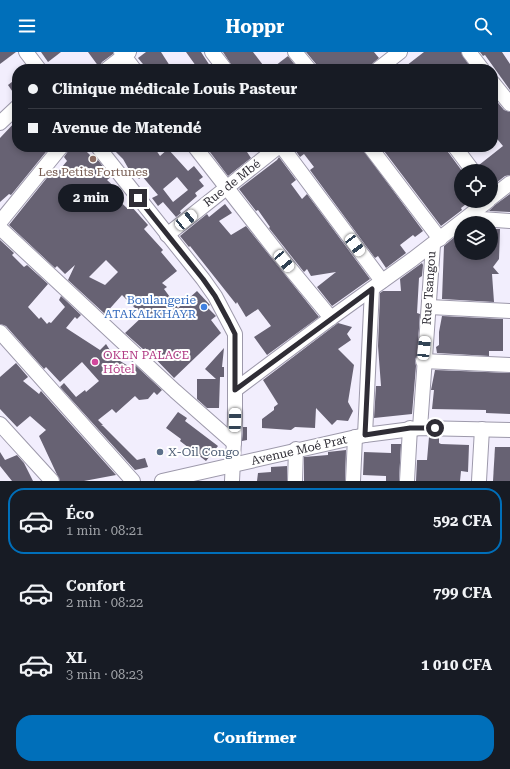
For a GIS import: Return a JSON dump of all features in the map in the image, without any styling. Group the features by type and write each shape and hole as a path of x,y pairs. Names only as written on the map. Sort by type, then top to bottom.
{"street":[{"path":"26,52 34,64"},
{"path":"212,52 221,64"},
{"path":"295,52 304,64"},
{"path":"386,63 400,52"},
{"path":"469,52 478,64"},
{"path":"113,64 125,53 131,64"},
{"path":"498,89 510,104"},
{"path":"0,123 12,112"},
{"path":"0,222 57,152"},
{"path":"102,152 215,296 235,334 234,443 232,481"},
{"path":"199,152 331,318"},
{"name":"Rue de Mbé","path":"168,235 272,152"},
{"path":"285,152 377,285 360,436 353,481"},
{"path":"373,152 436,242"},
{"path":"459,152 468,164"},
{"path":"498,192 510,183"},
{"path":"469,216 478,208"},
{"path":"498,220 510,221"},
{"path":"0,228 175,391 234,443"},
{"path":"235,390 454,228"},
{"name":"Rue Tsangou","path":"407,481 415,428 436,242"},
{"path":"429,307 510,311"},
{"path":"0,332 133,481"},
{"path":"423,361 510,365"},
{"path":"0,424 52,481"},
{"name":"Avenue Moé Prat","path":"162,481 233,466 296,449 360,436 415,428 510,430"},
{"path":"479,481 482,429"},
{"path":"295,481 296,449"}],"building":[{"path":"0,52 16,52 0,64"},
{"path":"41,52 61,52 48,62"},
{"path":"88,52 113,52 113,54 101,64 97,64"},
{"path":"146,52 161,52 169,64 143,64 138,58"},
{"path":"186,52 201,52 209,64 195,64"},
{"path":"223,52 253,52 262,64 231,64"},
{"path":"306,52 374,52 379,58 372,64 316,64"},
{"path":"424,52 461,52 468,64 408,64"},
{"path":"480,52 502,52 510,64 510,90 498,73 498,64 491,64 485,55 483,56"},
{"path":"288,56 294,64 278,64"},
{"path":"12,82 12,91 8,85"},
{"path":"498,103 504,110 510,112 510,175 505,176 498,182 498,164 480,164 495,152 498,152 498,150 503,146 498,140"},
{"path":"12,125 12,152 46,152 11,195 9,194 0,202 0,138"},
{"path":"68,152 87,152 93,158 95,156 111,177 107,180 118,190 113,195 128,209 131,206 148,225 144,229 163,250 161,252 177,271 162,283 167,287 164,289 178,308 197,291 210,305 207,307 216,316 211,320 221,333 174,378 145,348 144,350 125,333 143,316 122,295 105,314 68,280 75,265 65,274 57,266 55,268 9,225 54,169 57,173 67,161 64,157","holes":["106,260 118,272 105,285 89,277"]},
{"path":"116,152 157,152 160,156 165,152 171,152 188,171 194,166 203,177 199,180 204,186 195,193 197,196 180,211 181,213 176,217 163,202 158,206 152,198 158,195 142,176 139,179 133,172 131,173 123,159","holes":["177,177 188,190 173,202 163,189"]},
{"path":"210,152 247,152 251,158 228,176"},
{"path":"296,152 365,152 423,231 415,237 413,235 400,245 406,253 386,268 378,256 375,258 310,170 314,167 304,154 300,157"},
{"path":"385,152 448,152 457,164 454,164 454,208 461,208 462,210 441,226"},
{"path":"279,157 296,180 291,184 302,199 307,194 370,279 332,306 317,287 336,272 311,276 307,269 304,272 269,228 270,227 258,210 256,211 239,189"},
{"path":"510,194 510,212 489,211 492,208 498,208 498,203"},
{"path":"225,204 232,213 219,221 231,235 246,226 319,317 267,355 254,337 271,326 258,309 246,317 237,302 236,304 190,246 189,247 180,236 207,214 209,217"},
{"path":"498,229 500,229 499,259 493,267 499,274 492,274 494,302 442,299 444,246 454,238 454,260 498,260"},
{"path":"0,240 14,253 12,255 24,267 27,265 48,284 28,307 39,319 41,317 47,324 49,322 51,323 65,307 59,300 61,296 81,315 77,319 75,317 66,328 100,350 106,344 115,358 130,367 134,364 162,390 157,395 154,392 148,399 139,400 135,396 116,413 112,409 98,420 103,425 101,426 103,426 137,460 145,458 148,467 135,470 60,387 64,383 76,397 85,390 86,392 99,381 82,362 60,382 46,367 44,369 6,326 0,324"},
{"path":"422,263 422,276 419,278 417,313 420,314 417,356 415,360 416,366 412,414 374,418 376,386 381,386 378,346 380,293 383,291 401,291 400,279"},
{"path":"442,316 503,319 503,351 489,351 489,356 437,353 436,347 439,345 439,332"},
{"path":"338,323 352,327 347,334 351,340 338,349 354,365 348,402 353,411 348,421 337,420 332,425 316,408 315,428 295,427 291,430 262,428 262,419 274,410 274,407 278,404 263,380"},
{"path":"224,348 222,367 224,367 224,377 220,377 219,408 207,408 197,399 197,379 216,379 205,369"},
{"path":"16,363 28,377 23,381 39,394 41,391 116,475 84,481 60,481 39,436 46,430 30,416 17,427 0,409 0,377"},
{"path":"435,370 510,373 510,414 486,413 486,410 432,409 434,390 431,390"},
{"path":"178,412 187,418 185,421 218,446 206,461 166,428"},
{"path":"243,427 247,427 247,440 242,441"},
{"path":"429,437 439,437 439,443 441,444 469,445 468,472 461,471 460,481 416,481 417,460 427,460"},
{"path":"391,444 401,444 399,481 386,481 386,476 363,475 364,452 391,453"},
{"path":"495,447 510,447 510,481 493,481"},
{"path":"346,450 345,481 304,481 304,457 328,455 328,452"},
{"path":"0,452 5,460 17,455 24,463 33,481 12,481 0,466"},
{"path":"287,466 287,481 257,481 258,473 271,472 271,467"}],"place":[{"name":"Les Petits Fortunes","path":"93,159"},
{"name":"Boulangerie ATAKALKHAYR","path":"204,307"},
{"name":"OKEN PALACE Hôtel","path":"95,362"},
{"name":"X-Oil Congo","path":"160,452"}],"route":[{"path":"138,198 203,279 215,296 229,322 235,334 235,390 372,289 365,435 410,428 435,428"}]}
